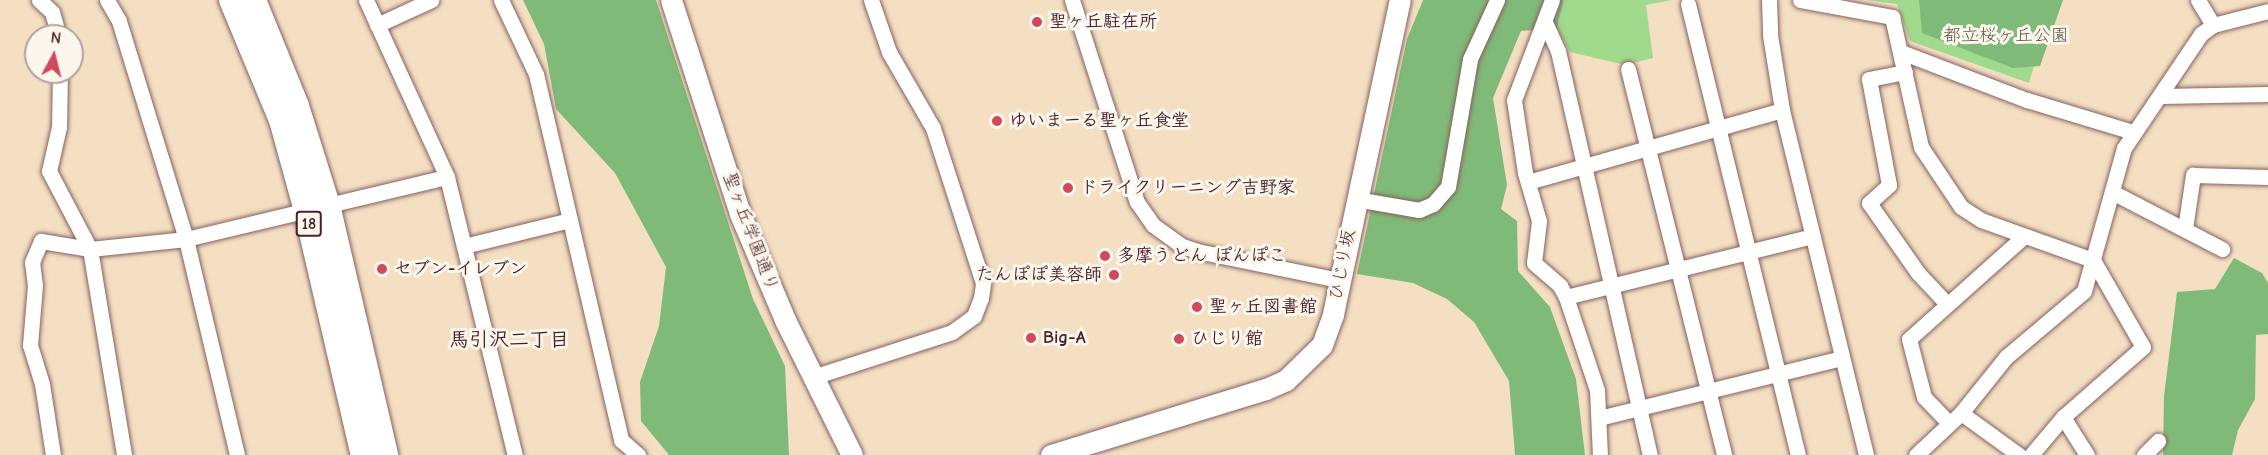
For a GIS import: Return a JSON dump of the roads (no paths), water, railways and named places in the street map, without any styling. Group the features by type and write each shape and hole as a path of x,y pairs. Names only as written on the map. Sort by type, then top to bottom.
{"main road":[{"name":"18","path":"231,0 317,208 386,455"},
{"name":"18","path":"254,0 297,106 363,455"}],"street":[{"path":"107,0 119,21 186,239 237,455"},
{"path":"366,0 447,177 515,455"},
{"path":"377,25 431,0"},
{"path":"501,0 536,74 621,440 638,455"},
{"name":"聖ヶ丘学園通り","path":"671,0 740,214 813,377 852,455"},
{"path":"813,377 952,332 974,316 981,298 983,284 933,128 889,52 871,0"},
{"path":"1072,0 1137,202 1152,225 1182,246 1197,251 1338,280"},
{"name":"ひじり坂","path":"1051,455 1286,380 1322,345 1333,314 1338,280 1400,0"},
{"path":"1356,199 1419,210 1433,204 1448,187 1470,59 1497,0"},
{"path":"1552,0 1514,100 1528,182 1539,221 1534,263 1560,286 1566,297 1597,390 1600,455"},
{"path":"1769,0 1770,35 1782,110 1866,455"},
{"path":"1800,0 1885,13 1895,21 1921,147 1961,207 1981,220 2093,260 2143,347 2063,417 2031,455"},
{"path":"2198,0 2213,25"},
{"path":"45,1 54,24"},
{"path":"1688,4 1798,455"},
{"path":"1916,455 1961,413 2006,357 2084,291 2114,194 2124,148 2201,34 2213,25 2268,11"},
{"path":"1545,22 1558,51 1581,165 1650,455"},
{"path":"1901,52 1977,82 2133,132"},
{"path":"1628,69 1724,455"},
{"path":"1905,72 1869,79 1889,185 1869,203 1918,273 1947,304"},
{"path":"60,84 59,127 49,171 90,249 124,455"},
{"path":"2160,96 2268,94"},
{"path":"1528,182 1581,165 1782,110"},
{"path":"2185,229 2193,175 2268,177"},
{"path":"53,455 42,384 30,345 35,286 32,262 41,242 90,249 186,239 447,177"},
{"path":"2114,194 2222,249"},
{"path":"464,246 570,220"},
{"path":"1566,297 1814,236"},
{"path":"1949,423 1924,396 1910,339 2024,236"},
{"path":"1599,418 1842,358"},
{"path":"1961,413 2019,455"},
{"path":"2063,417 2087,455"},
{"path":"2144,455 2158,441"}],"place":[{"name":"聖ヶ丘駐在所","path":"1037,22"},
{"name":"ゆいまーる聖ヶ丘食堂","path":"997,121"},
{"name":"ドライクリーニング吉野家","path":"1068,188"},
{"name":"多摩うどん ぽんぽこ","path":"1105,256"},
{"name":"セブン-イレブン","path":"382,269"},
{"name":"たんぽぽ美容師","path":"1114,275"},
{"name":"聖ヶ丘図書館","path":"1197,307"},
{"name":"Big-A","path":"1031,338"},
{"name":"ひじり館","path":"1179,339"}],"district":[{"name":"馬引沢二丁目","path":"509,339"}],"park label":[{"name":"都立桜ヶ丘公園","path":"2006,36"}]}
